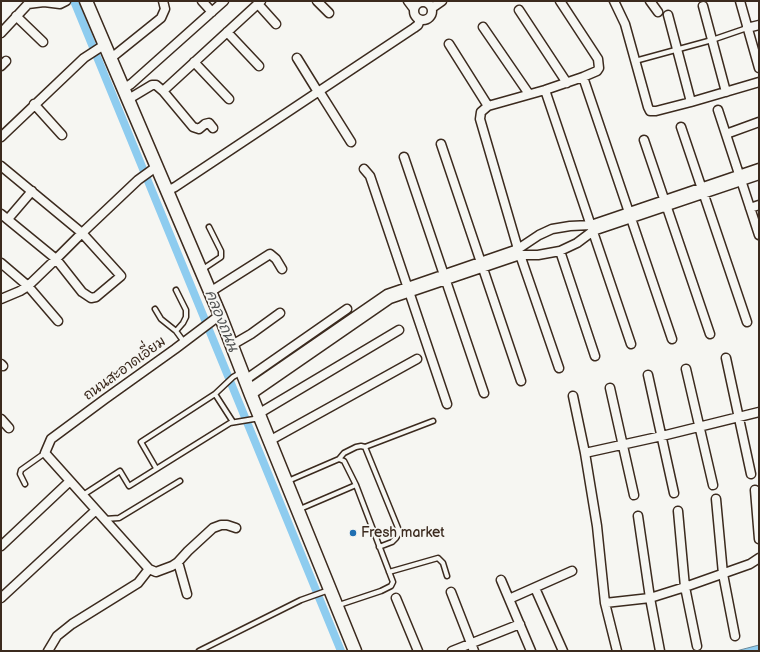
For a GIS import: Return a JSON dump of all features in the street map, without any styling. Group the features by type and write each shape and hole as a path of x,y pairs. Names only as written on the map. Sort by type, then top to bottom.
{"street":[{"path":"86,1 102,46 110,59 125,94 154,169 167,191 210,292 217,317 232,345 257,417 269,440 286,482 327,591 336,606 355,651"},
{"path":"110,59 161,18 165,9 163,1"},
{"path":"203,1 212,12"},
{"path":"125,94 131,84 224,1"},
{"path":"317,1 329,13"},
{"path":"408,1 414,9 416,17 420,20"},
{"path":"414,9 417,3 442,1"},
{"path":"558,368 519,252 480,119 481,112 488,106 567,83 597,71 599,68 598,59 560,1"},
{"path":"650,1 658,12"},
{"path":"740,1 759,68"},
{"path":"1,33 30,2 64,2"},
{"path":"163,91 259,2 276,24"},
{"path":"617,2 625,24 650,111 656,111 691,102 759,82"},
{"path":"420,20 428,19 431,16 425,3"},
{"path":"703,6 726,92"},
{"path":"519,10 567,83"},
{"path":"668,15 691,102"},
{"path":"16,16 43,42"},
{"path":"167,191 414,28 418,25 420,20"},
{"path":"747,28 759,24"},
{"path":"483,27 529,94"},
{"path":"227,32 259,66"},
{"path":"449,44 488,106"},
{"path":"1,137 84,58 102,46"},
{"path":"297,58 350,142"},
{"path":"194,62 229,99"},
{"path":"583,77 672,339"},
{"path":"125,94 153,85 156,86 163,91 193,127 199,129 209,123 213,128"},
{"path":"545,90 631,344"},
{"path":"34,104 62,135"},
{"path":"718,110 759,235"},
{"path":"726,134 759,122"},
{"path":"681,127 747,322"},
{"path":"644,140 710,334"},
{"path":"441,144 521,381"},
{"path":"404,157 484,393"},
{"path":"1,166 82,233 121,276 96,297 91,298 82,292 56,259 4,217 32,192"},
{"path":"244,383 372,308 408,290 519,252 539,235 552,229 570,226 592,228 740,178 759,168"},
{"path":"1,299 28,286 138,180 154,169"},
{"path":"364,169 370,176 447,404"},
{"path":"740,178 759,175"},
{"path":"750,208 759,205"},
{"path":"519,252 538,255 560,251 577,243 592,228"},
{"path":"560,251 595,356"},
{"path":"210,292 270,254 276,259 282,269"},
{"path":"1,263 28,286 58,321"},
{"path":"244,383 347,309"},
{"path":"232,345 280,313"},
{"name":"ถนนสะอาดเอี่ยม","path":"46,450 51,439 217,317"},
{"path":"257,417 399,330"},
{"path":"726,358 751,474"},
{"path":"269,440 417,359"},
{"path":"686,369 713,485"},
{"path":"648,375 674,493"},
{"path":"610,388 634,495"},
{"path":"573,396 585,453 597,526 604,603 617,651"},
{"path":"585,453 759,412"},
{"path":"1,419 9,428"},
{"path":"46,450 70,481 149,569 156,572 178,562 213,528 221,525 236,528"},
{"path":"1,546 70,481"},
{"path":"756,490 759,539"},
{"path":"716,499 723,574 735,636"},
{"path":"1,598 96,510"},
{"path":"678,510 684,587 697,646"},
{"path":"638,516 650,598 660,651"},
{"path":"604,603 650,598 723,574 750,564 759,558"},
{"path":"178,562 187,594"},
{"path":"58,651 50,648 58,636 72,624 138,583 149,569"},
{"path":"509,599 572,571"},
{"path":"501,580 531,651"},
{"path":"535,588 563,651"},
{"path":"451,592 473,647"},
{"path":"396,598 418,651"},
{"path":"452,651 473,647 520,624"}],"lane":[{"path":"635,61 712,40 747,28"},
{"path":"201,271 221,257 221,251 209,227"},
{"path":"176,290 186,310 186,317 176,331"},
{"path":"154,309 161,319 188,339"},
{"path":"156,468 140,442 215,394 224,386 244,383"},
{"path":"215,394 236,421"},
{"path":"83,495 120,471 129,486 156,468 236,421 257,417"},
{"path":"286,482 339,459 344,453 356,447 365,447 433,421"},
{"path":"365,447 399,533 392,542 379,546"},
{"path":"25,484 20,474 21,470 46,450"},
{"path":"336,606 381,591 391,586 393,582 356,485 344,461 339,459"},
{"path":"104,519 119,518 180,481"},
{"path":"297,510 356,485"},
{"path":"389,572 438,558 443,563 447,576"},
{"path":"199,651 301,600 327,591"}],"water":[{"path":"759,645 759,651 736,651"}],"waterway":[{"name":"คลองถนน","path":"74,1 341,651"}],"place":[{"name":"Fresh market","path":"353,533"}]}
